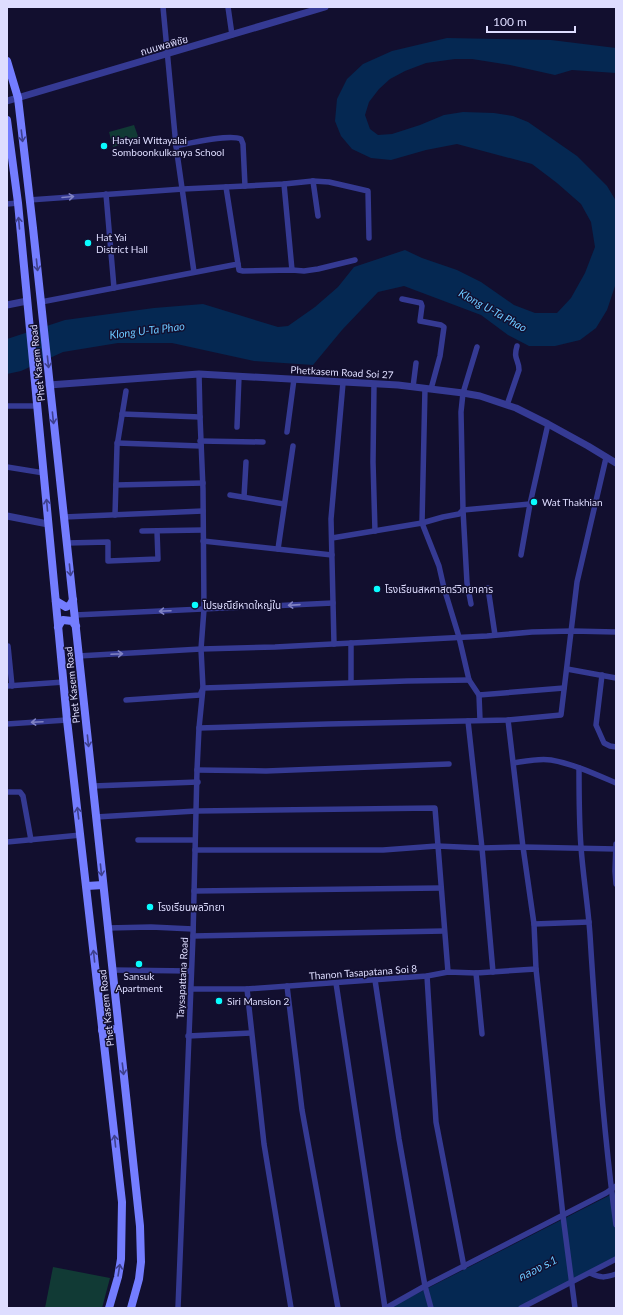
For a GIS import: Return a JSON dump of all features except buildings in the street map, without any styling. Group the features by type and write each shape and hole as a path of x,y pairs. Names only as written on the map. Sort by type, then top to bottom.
{"main road":[{"name":"Phet Kasem Road","path":"7,62 18,98 30,200 140,1226 142,1262 131,1308"},
{"name":"Phet Kasem Road","path":"7,120 18,203 58,627 122,1202 121,1259 118,1277 108,1308"},
{"path":"56,601 66,607 70,605 73,600"},
{"path":"58,627 63,620 72,621 76,626"},
{"path":"87,886 103,885"},
{"path":"102,1030 118,1029"}],"street":[{"path":"163,7 176,146 194,272"},
{"path":"228,7 232,35"},
{"name":"ถนนพลพิชัย","path":"7,101 167,55 325,7"},
{"path":"176,146 237,137 241,139 243,144 245,186"},
{"path":"30,200 314,181 329,182 368,191 369,238"},
{"path":"314,181 318,216"},
{"path":"284,184 292,270"},
{"path":"226,187 239,270 304,271 355,260"},
{"path":"106,194 114,288"},
{"path":"7,204 18,203"},
{"path":"41,302 238,264"},
{"path":"402,299 421,303 420,320 444,327 440,356 428,389 422,523 439,566 469,680 479,695 480,720"},
{"path":"7,305 27,301"},
{"path":"507,405 519,366 515,358 517,346"},
{"path":"471,604 467,583 463,510 461,418 463,393 477,347"},
{"path":"413,387 416,363"},
{"name":"Phetkasem Road Soi 27","path":"49,382 199,374 374,384 463,393 480,396 516,408 588,446 616,464"},
{"name":"Taysapattana Road","path":"178,1308 193,936 198,782 197,770 203,688 201,649 204,609 204,530 199,374"},
{"path":"237,427 239,376"},
{"path":"287,432 294,379"},
{"path":"334,644 331,519 343,382"},
{"path":"374,384 373,462 375,531"},
{"path":"115,515 118,443 126,391"},
{"path":"7,406 37,406"},
{"path":"122,414 200,417"},
{"path":"521,555 530,504 548,424"},
{"path":"118,443 201,444 263,442"},
{"path":"278,549 293,446"},
{"path":"199,728 508,720 561,715 577,582 606,458"},
{"path":"244,497 246,462"},
{"path":"7,467 44,472"},
{"path":"116,485 202,483"},
{"path":"230,494 284,504"},
{"path":"332,538 422,523 459,514 463,510 530,504"},
{"path":"64,517 203,511"},
{"path":"7,516 48,524"},
{"path":"142,531 204,530"},
{"path":"67,543 108,542 108,561 158,559 157,531"},
{"path":"204,540 332,555"},
{"path":"488,588 495,635"},
{"path":"75,615 333,603"},
{"path":"78,656 572,631 616,632"},
{"path":"351,643 351,682"},
{"path":"7,646 10,686 64,682"},
{"path":"567,669 616,678"},
{"path":"602,675 596,725 604,743 616,747"},
{"path":"126,700 200,695 203,688 351,682 469,680"},
{"path":"479,695 564,688"},
{"path":"7,724 68,720"},
{"path":"508,720 534,924 536,969 563,1218 575,1308"},
{"path":"468,721 482,848 493,972"},
{"path":"514,763 530,760 550,760 579,768 616,783"},
{"path":"197,770 266,771 449,764"},
{"path":"579,768 581,848 589,922 598,1048 614,1188 616,1225"},
{"path":"93,786 198,782"},
{"path":"7,792 17,792 22,794 31,840"},
{"path":"96,817 196,811 435,808 448,972"},
{"path":"7,842 81,835"},
{"path":"138,840 195,840"},
{"path":"616,844 616,884"},
{"path":"195,850 383,850 437,846 482,848 523,847 616,849"},
{"path":"194,891 441,888"},
{"path":"534,924 589,922"},
{"path":"108,928 151,927 193,929"},
{"path":"193,936 444,931"},
{"name":"Thanon Tasapatana Soi 8","path":"191,989 247,989 427,976 448,972 476,973 536,969"},
{"path":"112,970 191,972"},
{"path":"476,973 482,1034"},
{"path":"427,976 436,1122 464,1267"},
{"path":"376,980 399,1139 425,1286 431,1308"},
{"path":"336,982 386,1308 425,1286 563,1218 614,1188"},
{"path":"286,986 302,1110 338,1308"},
{"path":"247,989 264,1144 292,1308"},
{"path":"188,1036 251,1032"},
{"path":"521,1308 571,1279 590,1273 616,1259"},
{"path":"590,1273 599,1277 616,1274"}],"green space":[{"path":"134,125 139,139 113,147 109,132"},
{"path":"53,1267 110,1278 102,1308 45,1308"}],"water":[{"name":"Klong U-Ta Phao","path":"447,38 551,40 616,48 616,73 572,70 555,75 510,65 472,59 455,59 426,63 405,71 390,79 379,89 369,102 365,115 370,129 378,135 392,134 444,115 463,112 494,113 513,116 528,122 577,156 607,186 616,201 616,283 607,310 596,328 580,340 555,346 529,346 508,335 481,315 404,286 378,292 342,330 313,365 254,361 172,343 118,343 63,352 21,371 7,374 7,339 65,320 154,308 203,304 278,327 288,326 315,307 338,287 354,267 405,250 422,258 457,270 481,282 514,305 535,313 557,313 571,298 585,273 595,247 591,222 581,204 557,183 532,164 457,144 426,150 391,160 371,158 352,149 341,136 335,121 337,99 347,79 363,64 392,51"},
{"name":"คลอง ร.1","path":"616,1192 616,1258 518,1308 389,1308"}],"place":[{"name":"Hatyai Wittayalai Somboonkulkanya School","path":"104,146"},
{"name":"Hat Yai District Hall","path":"88,243"},
{"name":"Wat Thakhian","path":"534,502"},
{"name":"โรงเรียนสหศาสตร์วิทยาคาร","path":"377,589"},
{"name":"ไปรษณีย์หาดใหญ่ใน","path":"195,605"},
{"name":"โรงเรียนพลวิทยา","path":"150,907"},
{"name":"Sansuk Apartment","path":"139,964"},
{"name":"Siri Mansion 2","path":"219,1001"}]}
